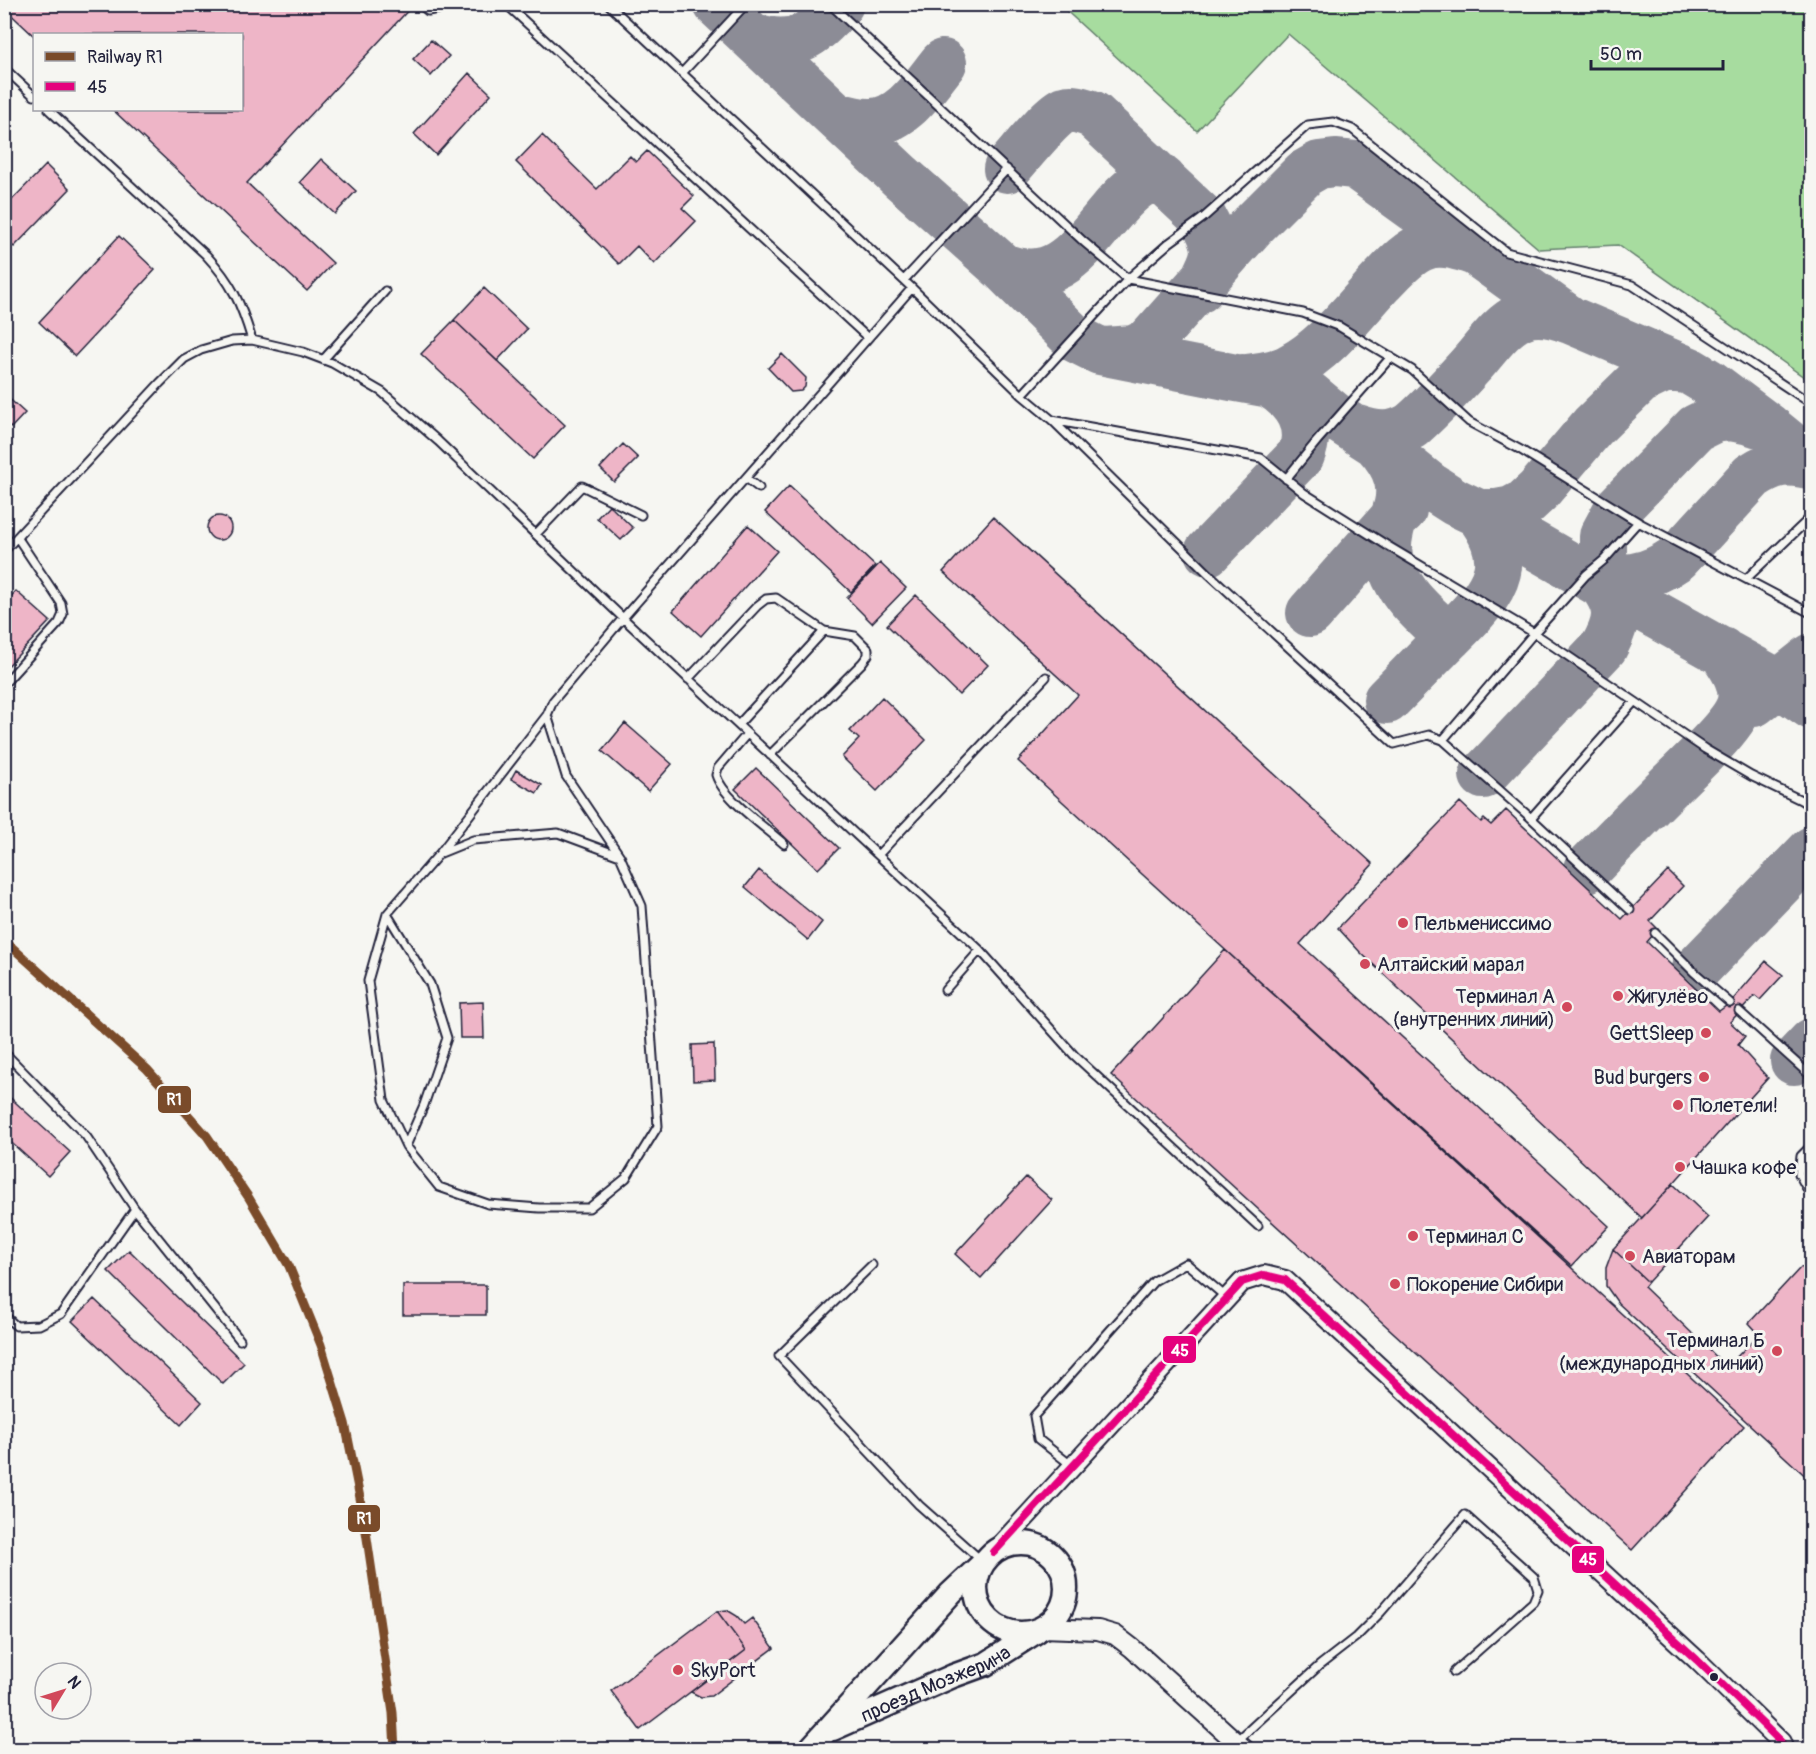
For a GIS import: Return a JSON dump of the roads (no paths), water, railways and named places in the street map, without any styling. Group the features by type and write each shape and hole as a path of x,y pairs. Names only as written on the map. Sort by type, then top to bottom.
{"main road":[{"path":"989,1557 1008,1545 1022,1544 1037,1546 1059,1565 1065,1579 1065,1593 1061,1608 1053,1620 1041,1628"},
{"name":"проезд Мозжерина","path":"989,1557 978,1576 976,1591 979,1605 987,1618 998,1628 1012,1633 1027,1633 1041,1628"},
{"name":"проезд Мозжерина","path":"809,1749 951,1593 989,1557"},
{"name":"проезд Мозжерина","path":"826,1732 953,1676 986,1664 1041,1628"}],"street":[{"name":"проезд Мозжерина","path":"989,1557 1242,1282 1264,1275 1285,1280 1697,1660 1781,1742 1784,1749"},
{"path":"1041,1628 1098,1630 1115,1635 1132,1647 1241,1745"}],"lane":[{"path":"420,4 428,11 438,9 444,4"},
{"path":"506,4 868,338"},
{"path":"608,4 904,280 1022,395 1052,420 1210,574 1394,744 1429,735 1443,740 1532,818 1630,910"},
{"path":"682,73 746,4"},
{"path":"830,4 1084,242 1128,279 1303,313 1340,327 1412,370 1478,428 1521,450 1638,522 1812,614"},
{"path":"4,68 33,95"},
{"path":"50,111 224,275 242,308 252,340"},
{"path":"1022,395 1128,279 1169,243 1203,218 1308,125 1333,122 1352,129 1506,252 1632,285 1812,404"},
{"path":"904,280 1006,169"},
{"path":"546,715 566,776 620,856 642,906 658,1126 626,1178 589,1208 539,1208 488,1204 439,1187 406,1146 384,1100 368,981 387,914 440,853 546,715 553,701 912,288"},
{"path":"323,360 385,291"},
{"path":"4,550 160,383 184,360 201,350 232,341 252,340 303,352 366,382 409,414 623,618 980,950 1074,1055 1257,1226"},
{"path":"1286,479 1391,357"},
{"path":"1052,420 1264,460 1304,493 1534,633 1705,749 1751,776 1812,807"},
{"path":"746,478 759,488"},
{"path":"536,534 582,486 641,515"},
{"path":"1746,579 1812,516"},
{"path":"1443,740 1534,633 1638,522"},
{"path":"4,684 59,622 63,614 61,603 17,537"},
{"path":"688,679 766,599 776,598 824,631 855,636 868,649 868,655 770,755"},
{"path":"738,724 824,631"},
{"path":"878,855 1046,677"},
{"path":"1532,818 1634,702"},
{"path":"747,734 718,768 716,775 718,782 727,794 784,844"},
{"path":"440,853 472,840 558,833 620,856"},
{"path":"387,914 430,984 447,1038 424,1105 406,1146"},
{"path":"1655,933 1694,972 1730,1003"},
{"path":"945,990 980,950"},
{"path":"1739,1011 1812,1077"},
{"path":"4,1052 86,1136 135,1209 240,1340"},
{"path":"1812,1144 1801,1156 1799,1174 1812,1198"},
{"path":"4,1315 16,1326 39,1325 61,1314 135,1209"},
{"path":"1073,1466 1038,1439 1034,1416 1154,1281 1186,1263 1227,1298"},
{"path":"872,1265 779,1356 919,1505 989,1557"},
{"path":"1241,1745 1320,1665 1356,1637 1382,1612 1465,1515 1533,1577 1538,1590 1533,1602 1454,1672"}],"rail line":[{"name":"R1","path":"4,940 147,1069 207,1136 249,1198 289,1266 321,1345 345,1423 364,1518 393,1713 395,1750"}],"place":[{"name":"Пельмениссимо","path":"1403,923"},
{"name":"Алтайский марал","path":"1365,964"},
{"name":"Жигулёво","path":"1618,996"},
{"name":"Терминал А (внутренних линий)","path":"1567,1007"},
{"name":"GettSleep","path":"1706,1033"},
{"name":"Bud burgers","path":"1704,1077"},
{"name":"Полетели!","path":"1678,1105"},
{"name":"Чашка кофе","path":"1680,1167"},
{"name":"Терминал С","path":"1413,1236"},
{"name":"Авиаторам","path":"1630,1256"},
{"name":"Покорение Сибири","path":"1395,1284"},
{"name":"Терминал Б (международных линий)","path":"1777,1351"},
{"name":"SkyPort","path":"678,1670"}]}
